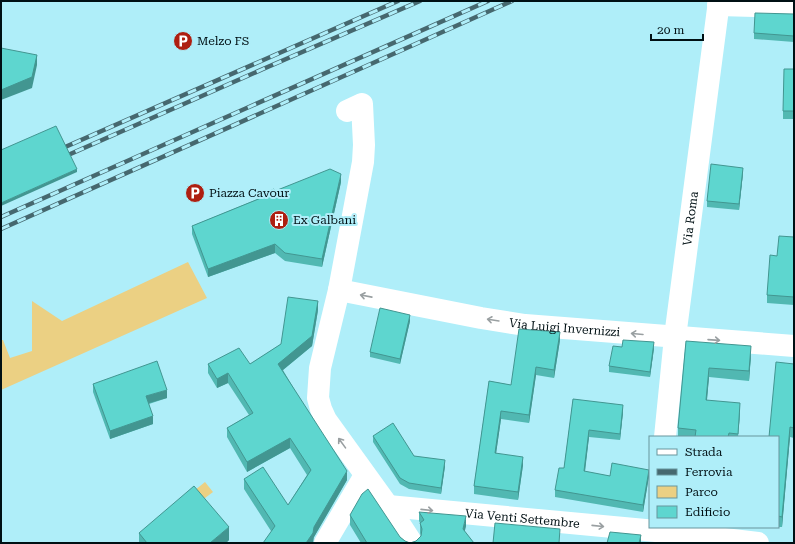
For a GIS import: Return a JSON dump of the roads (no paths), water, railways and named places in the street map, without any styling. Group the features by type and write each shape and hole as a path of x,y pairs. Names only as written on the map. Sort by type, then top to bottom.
{"street":[{"path":"718,3 794,7"},
{"name":"Via Roma","path":"665,436 718,3"},
{"path":"346,111 362,104 364,145 361,176 339,290 320,368 318,402 326,420 388,506 410,540"},
{"name":"Via Luigi Invernizzi","path":"339,290 511,323 676,338 794,346"},
{"path":"325,543 365,475"},
{"name":"Via Venti Settembre","path":"388,506 655,534 758,543"}],"railway":[{"path":"56,151 398,1"},
{"path":"59,159 420,1"},
{"path":"1,217 488,1"},
{"path":"1,229 512,1"}],"place":[{"name":"Melzo FS","path":"183,41"},
{"name":"Piazza Cavour","path":"195,193"},
{"name":"Ex Galbani","path":"279,220"}]}
